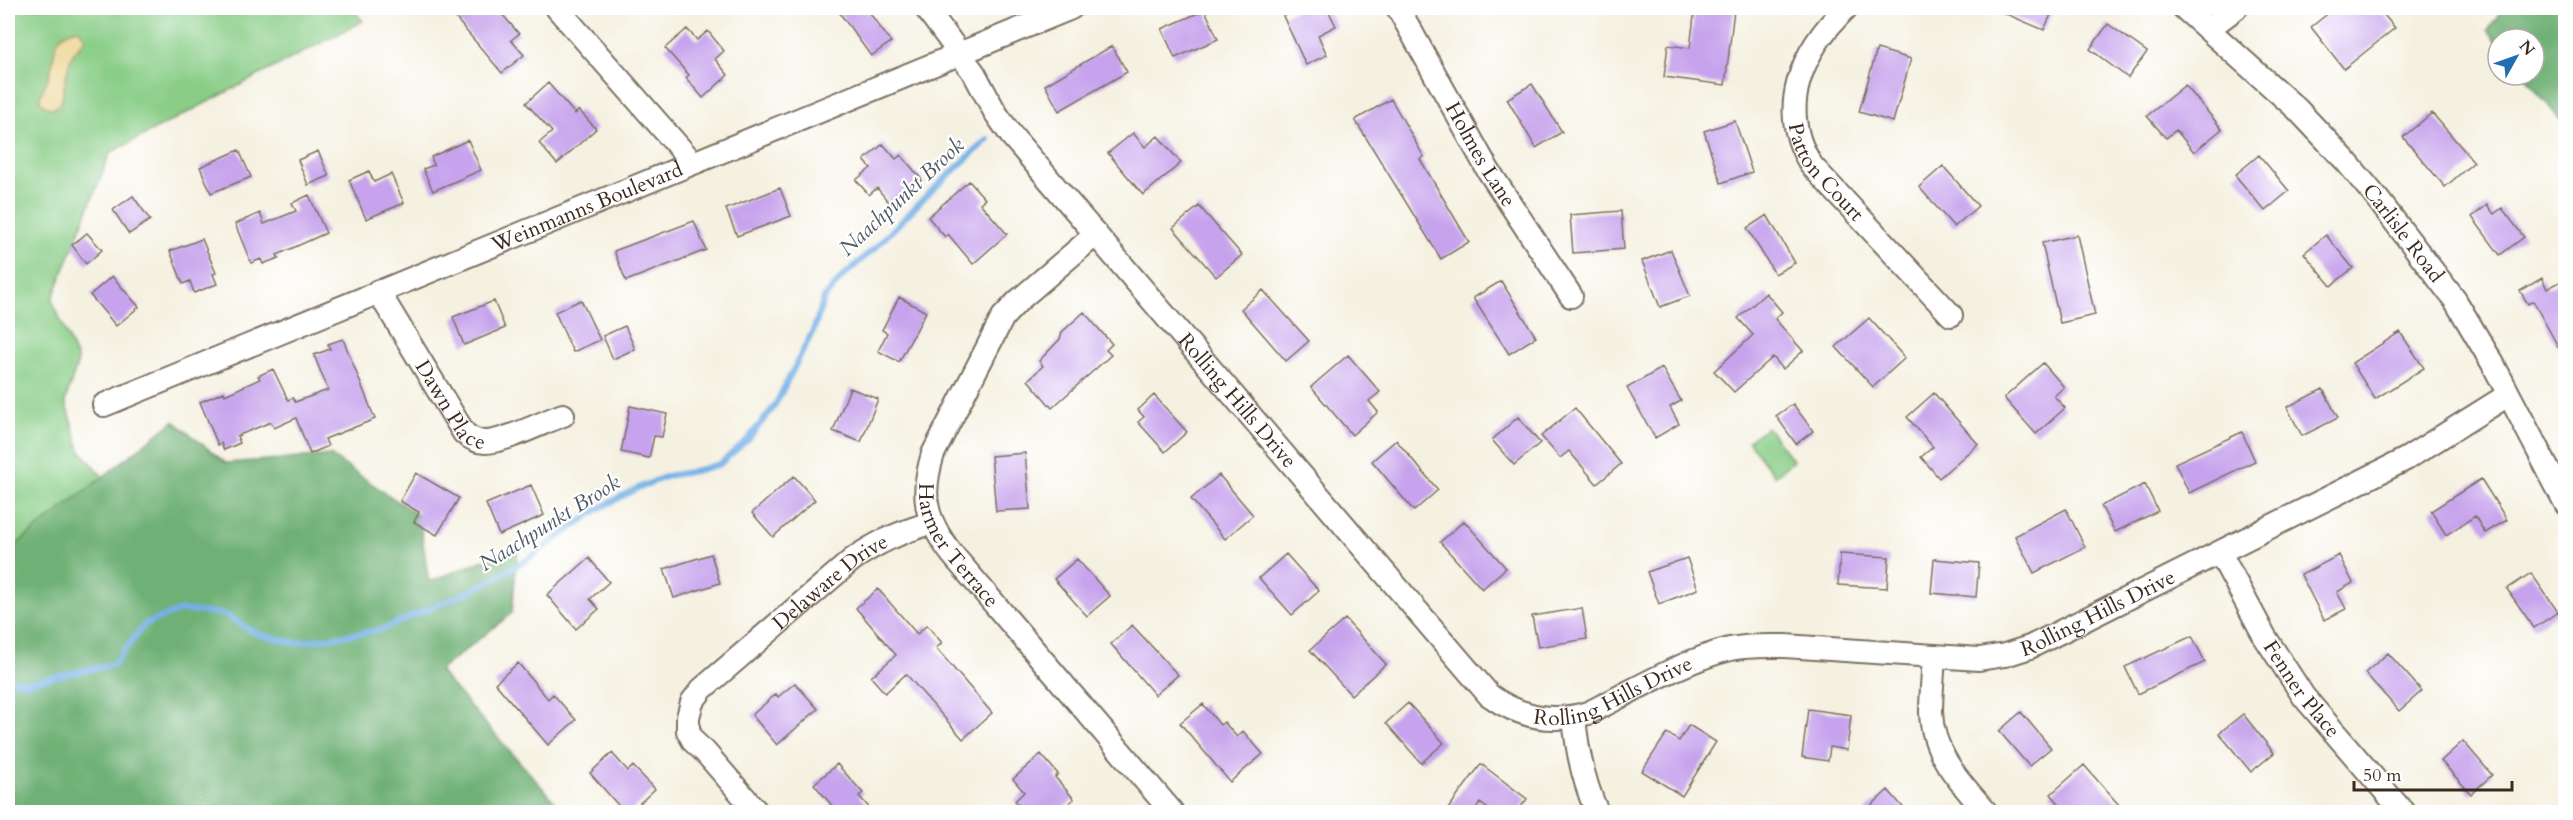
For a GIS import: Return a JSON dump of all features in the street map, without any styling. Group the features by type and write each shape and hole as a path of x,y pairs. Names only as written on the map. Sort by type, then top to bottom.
{"street":[{"path":"557,8 692,162"},
{"name":"Rolling Hills Drive","path":"926,8 960,52 1011,135 1489,695 1506,708 1526,715 1549,719 1574,717 1588,713 1704,657 1731,649 1759,645 1979,659 2005,655 2030,647 2406,459 2508,395"},
{"name":"Weinmanns Boulevard","path":"104,405 1071,8"},
{"name":"Holmes Lane","path":"1398,8 1488,170 1571,296"},
{"name":"Patton Court","path":"1846,8 1829,24 1813,46 1802,70 1795,95 1796,133 1804,154 1812,166 1951,315"},
{"name":"Carlisle Road","path":"2184,8 2296,109 2345,160 2376,197 2455,300 2565,504"},
{"path":"2208,29 2236,8"},
{"name":"Harmer Terrace","path":"1096,234 1035,289 1018,301 1003,317 933,454 926,476 925,497 931,523 952,554 1172,813"},
{"name":"Dawn Place","path":"378,291 464,434 473,440 485,442 499,440 562,415"},
{"name":"Delaware Drive","path":"757,813 694,742 688,731 688,717 697,696 737,658 852,560 874,544 897,533 931,523"},
{"name":"Fenner Place","path":"2220,553 2265,637 2304,697 2403,813"},
{"path":"1934,656 1931,714 1935,739 1953,774 1986,813"},
{"path":"1574,717 1578,754 1587,789 1597,813"}],"green space":[{"path":"8,8 351,8 363,21 110,153 52,300 78,361 65,401 80,450 103,477 8,551"},
{"path":"2503,8 2565,8 2565,126 2534,87 2546,87 2546,27 2490,27"},
{"path":"174,421 226,463 330,455 419,516 429,582 518,546 512,613 439,671 564,812 8,812 8,551"},
{"path":"1767,427 1793,461 1775,476 1748,441"}],"sand":[{"path":"79,29 85,38 70,60 61,103 54,108 47,107 40,101 40,97 50,73 59,38 70,31"}],"building":[{"path":"447,8 497,8 519,34 511,40 524,55 502,73"},
{"path":"836,8 866,8 891,42 871,56"},
{"path":"1300,8 1327,8 1336,26 1318,35 1327,55 1306,65 1283,16"},
{"path":"1695,8 1734,10 1725,85 1664,77 1668,45 1690,48"},
{"path":"1992,8 2054,8 2044,30"},
{"path":"2335,8 2378,8 2395,28 2344,69 2311,27"},
{"path":"1205,10 1218,39 1175,58 1162,29"},
{"path":"2108,24 2147,52 2128,78 2090,49"},
{"path":"687,29 697,40 708,31 724,51 715,59 728,75 703,98 686,78 689,75 665,48"},
{"path":"1112,46 1127,72 1059,111 1045,85"},
{"path":"1877,49 1911,59 1893,122 1859,112"},
{"path":"548,83 575,114 579,110 596,129 557,164 539,143 552,132 526,103"},
{"path":"1532,84 1562,132 1536,148 1507,99"},
{"path":"2185,85 2222,129 2194,152 2176,130 2166,138 2147,116"},
{"path":"1391,99 1424,157 1420,159 1469,242 1441,259 1355,120"},
{"path":"2432,113 2474,162 2445,187 2403,137"},
{"path":"1735,121 1752,172 1721,183 1704,131"},
{"path":"1133,133 1145,147 1158,136 1181,163 1143,195 1108,153"},
{"path":"468,140 481,170 433,191 423,169 434,165 431,157"},
{"path":"883,144 896,159 901,155 922,180 892,206 877,188 869,195 856,180 871,168 864,160"},
{"path":"239,150 251,177 211,193 200,167"},
{"path":"318,151 329,176 308,185 298,160"},
{"path":"2259,155 2289,191 2265,211 2235,175"},
{"path":"1943,166 1978,206 1954,227 1919,187"},
{"path":"369,171 374,182 391,174 404,203 366,219 349,180"},
{"path":"969,181 985,199 980,203 1007,234 973,264 948,234 945,237 928,217"},
{"path":"780,188 791,216 737,236 726,209"},
{"path":"309,195 326,233 277,255 279,258 263,264 261,259 251,263 235,224 260,213 264,224 296,211 292,203"},
{"path":"133,196 150,220 129,234 113,210"},
{"path":"2487,205 2494,214 2502,208 2524,237 2500,255 2472,217"},
{"path":"1199,206 1242,255 1216,277 1173,228"},
{"path":"1621,211 1624,249 1573,253 1570,215"},
{"path":"1767,215 1795,263 1775,274 1747,228"},
{"path":"694,221 706,250 626,281 614,251"},
{"path":"87,233 102,250 86,264 72,245"},
{"path":"2077,235 2095,315 2060,323 2042,243"},
{"path":"2326,235 2353,268 2331,286 2304,253"},
{"path":"202,239 216,273 213,274 217,284 194,293 190,281 183,284 170,251"},
{"path":"1671,250 1690,296 1660,307 1642,261"},
{"path":"112,276 139,307 116,326 90,295"},
{"path":"2542,278 2547,289 2565,279 2565,359 2533,301 2528,304 2520,291"},
{"path":"1501,281 1536,337 1509,354 1473,298"},
{"path":"1263,290 1309,341 1286,361 1241,309"},
{"path":"1766,293 1782,312 1775,319 1803,351 1783,369 1773,357 1734,392 1714,371 1753,335 1738,318"},
{"path":"899,297 926,312 899,362 878,351 887,333 882,330"},
{"path":"581,300 600,340 573,352 555,312"},
{"path":"494,301 505,328 464,345 453,317"},
{"path":"1084,312 1112,344 1106,350 1111,355 1052,408 1028,380 1043,366 1039,361 1060,339 1062,332"},
{"path":"1869,318 1905,358 1873,387 1836,347"},
{"path":"625,326 635,349 613,359 603,336"},
{"path":"2400,332 2424,368 2375,399 2352,363"},
{"path":"343,339 375,419 325,439 328,446 310,454 296,418 274,428 271,422 237,436 240,443 224,450 221,443 218,445 200,402 224,392 225,395 260,379 258,376 273,369 288,400 293,398 295,402 328,390 314,355 330,349 328,344"},
{"path":"1348,355 1380,392 1369,401 1378,412 1352,435 1311,387"},
{"path":"2043,363 2064,387 2054,396 2065,408 2036,434 2004,398"},
{"path":"1662,368 1681,401 1670,407 1679,424 1655,438 1627,388"},
{"path":"850,388 878,399 861,442 833,431"},
{"path":"2323,389 2338,418 2302,436 2287,407"},
{"path":"1934,393 1978,444 1939,478 1921,457 1933,447 1907,417"},
{"path":"1154,395 1187,432 1165,452 1138,422 1144,417 1138,410"},
{"path":"1793,404 1813,431 1796,444 1776,416"},
{"path":"630,406 667,414 662,437 654,436 649,458 621,452"},
{"path":"1575,408 1621,464 1597,484 1569,451 1560,458 1541,436"},
{"path":"1518,417 1540,443 1514,465 1492,440"},
{"path":"2242,432 2255,461 2189,493 2175,463"},
{"path":"1396,440 1438,490 1414,511 1372,461"},
{"path":"1025,453 1030,509 996,511 991,456"},
{"path":"416,473 459,498 437,535 414,522 419,512 400,501"},
{"path":"1219,475 1253,515 1225,539 1191,499"},
{"path":"794,476 815,500 773,537 752,513"},
{"path":"2481,479 2507,520 2485,533 2475,516 2446,535 2431,511"},
{"path":"2145,484 2158,511 2115,532 2101,506"},
{"path":"531,485 544,515 499,535 486,504"},
{"path":"2066,509 2085,547 2034,573 2015,536"},
{"path":"1464,521 1506,568 1482,589 1440,542"},
{"path":"711,554 720,583 674,598 664,569"},
{"path":"1286,554 1319,591 1292,615 1259,578"},
{"path":"1840,554 1889,557 1887,588 1838,585"},
{"path":"2339,555 2353,583 2337,592 2346,609 2324,620 2301,575"},
{"path":"589,558 609,582 590,599 599,609 576,629 547,595"},
{"path":"1687,558 1698,589 1659,604 1647,572"},
{"path":"1077,559 1110,596 1087,616 1054,579"},
{"path":"1934,559 1979,563 1976,597 1931,593"},
{"path":"2531,573 2558,612 2534,628 2507,589"},
{"path":"878,589 917,634 927,625 942,643 936,648 992,713 963,739 906,674 885,693 871,677 896,655 856,608"},
{"path":"1582,608 1587,639 1538,647 1532,616"},
{"path":"1345,619 1386,664 1351,695 1310,650"},
{"path":"1132,625 1178,675 1155,695 1111,644"},
{"path":"2192,636 2205,662 2138,694 2125,667"},
{"path":"2388,653 2422,691 2399,711 2365,673"},
{"path":"518,663 548,699 553,694 576,720 548,745 495,683"},
{"path":"795,683 818,709 777,745 752,715 776,694 778,697"},
{"path":"1408,703 1444,743 1421,763 1386,723"},
{"path":"1203,704 1220,725 1224,722 1237,737 1243,731 1263,754 1230,782 1180,723"},
{"path":"1808,709 1851,715 1847,750 1830,747 1828,761 1802,757"},
{"path":"2021,712 2051,748 2029,766 1999,731"},
{"path":"2243,714 2274,753 2251,772 2219,733"},
{"path":"1689,725 1716,742 1682,796 1642,771 1667,733 1679,741"},
{"path":"2463,741 2492,775 2471,794 2441,761"},
{"path":"612,753 628,771 633,766 655,789 629,813 625,813 590,773"},
{"path":"1041,754 1058,774 1055,777 1074,799 1058,813 1026,813 1015,801 1024,792 1013,779"},
{"path":"837,764 863,793 859,796 874,813 838,813 814,784"},
{"path":"1481,764 1527,799 1516,813 1494,813 1480,803 1473,813 1445,813"},
{"path":"2084,765 2126,813 2067,813 2051,794"},
{"path":"1888,790 1908,813 1863,813"}],"waterway":[{"name":"Naachpunkt Brook","path":"8,679 26,683 114,664 145,624 181,610 224,614 257,634 295,643 380,630 473,590 528,559 598,509 636,489 667,476 720,464 748,439 774,407 814,329 824,298 843,276 988,139"}]}
